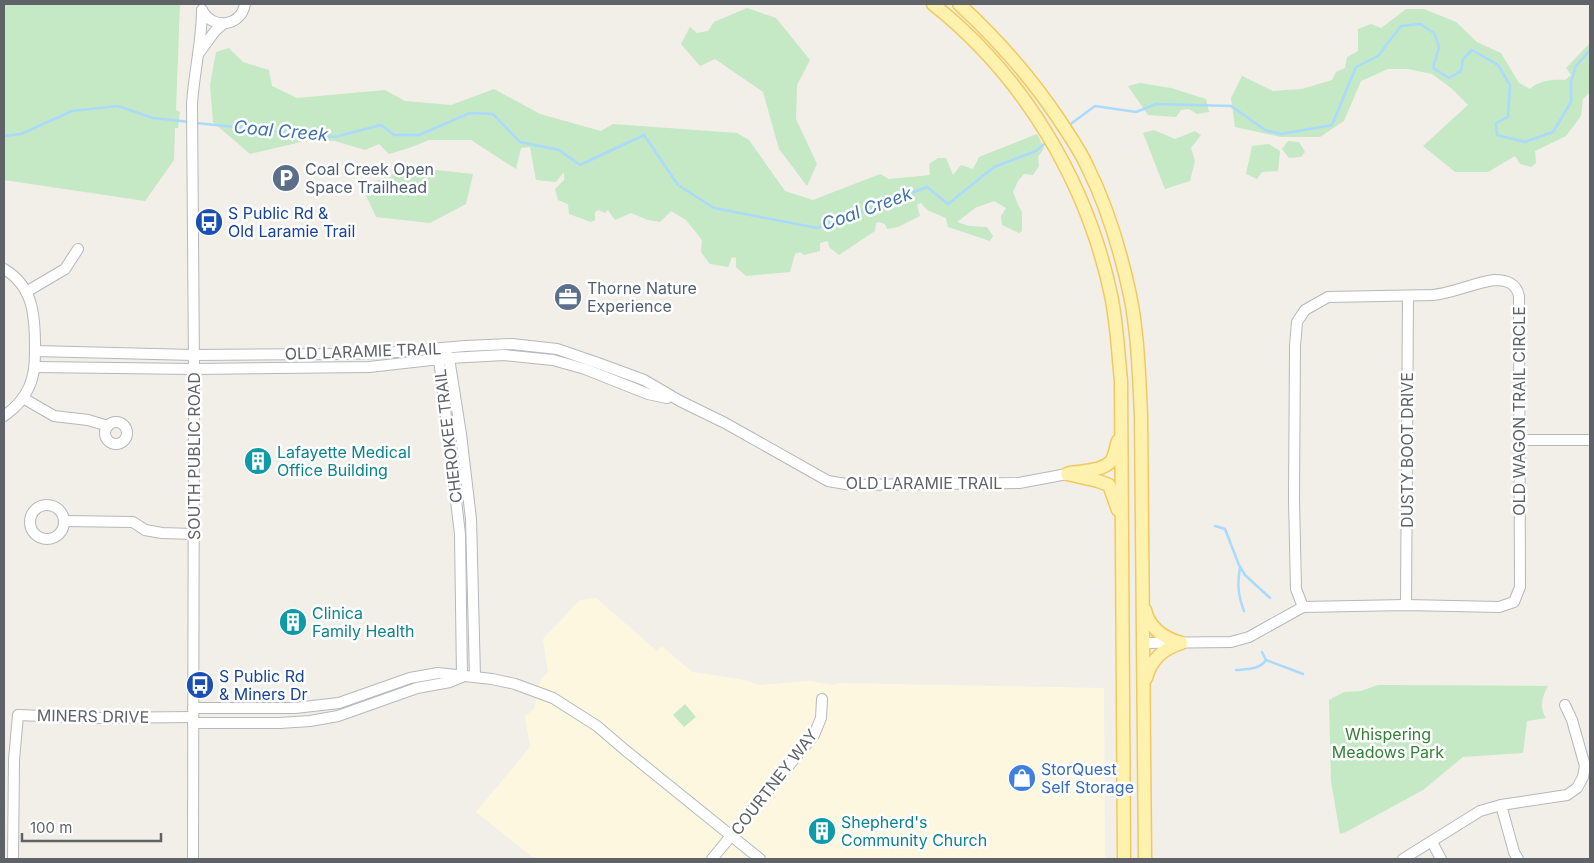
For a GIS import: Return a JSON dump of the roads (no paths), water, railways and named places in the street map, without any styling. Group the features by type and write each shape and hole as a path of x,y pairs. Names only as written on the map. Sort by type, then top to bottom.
{"main road":[{"path":"933,4 973,39 995,62 1034,113 1084,206 1098,246 1111,295 1121,381 1124,859"},
{"path":"958,4 1007,51 1030,77 1050,105 1087,165 1108,219 1130,296 1139,364 1141,415 1145,683 1145,859"},
{"path":"1067,474 1099,468 1112,459 1121,429"},
{"path":"1067,474 1098,480 1109,485 1122,527"},
{"path":"1143,603 1146,614 1156,630 1163,636 1181,643"},
{"path":"1123,612 1133,634 1143,643"},
{"path":"1145,683 1148,669 1156,657 1168,648 1181,643"}],"street":[{"name":"SOUTH PUBLIC ROAD","path":"199,54 215,31 223,24 236,20 245,4"},
{"name":"SOUTH PUBLIC ROAD","path":"193,859 194,355 192,104 194,78 199,54 202,7"},
{"path":"202,7 211,20 223,24"},
{"path":"26,292 65,269 78,249"},
{"path":"4,268 15,277 26,292 33,306 35,317 34,367 29,387 23,398 4,416"},
{"name":"OLD WAGON TRAIL CIRCLE","path":"1143,643 1230,642 1249,637 1303,607 1499,606 1514,602 1520,587 1519,296 1517,290 1506,280 1477,283 1442,294 1328,297 1305,310 1298,322 1295,346 1294,499 1296,589 1303,607"},
{"name":"DUSTY BOOT DRIVE","path":"1406,605 1408,296"},
{"name":"OLD LARAMIE TRAIL","path":"35,351 194,355 341,354 385,353 512,344 557,350 644,380 680,402 725,422 828,481 852,485 1019,483 1067,474"},
{"name":"CHEROKEE TRAIL","path":"442,348 461,434 471,519 475,677"},
{"name":"OLD LARAMIE TRAIL","path":"34,367 194,370 368,367 504,355 553,360 648,394 680,402"},
{"name":"CHEROKEE TRAIL","path":"444,359 460,534 462,677"},
{"path":"23,398 54,416 88,420 108,426"},
{"path":"1520,440 1590,440"},
{"path":"64,521 133,522 145,530 154,532 194,534"},
{"path":"193,716 340,703 425,675 446,673 515,684 553,698 597,726 760,859"},
{"path":"193,716 280,724 310,722 338,716 418,688 450,682 462,677"},
{"name":"COURTNEY WAY","path":"712,859 814,735 821,718 822,699"},
{"path":"1403,859 1480,811 1501,804 1567,795 1577,788 1583,778 1585,766 1572,720 1565,705"},
{"name":"MINERS DRIVE","path":"13,859 14,760 18,715 92,718 193,716"},
{"path":"1501,804 1514,852 1518,859"},
{"path":"1432,842 1441,859"}],"waterway":[{"name":"Coal Creek","path":"1068,126 1095,106 1136,112 1156,104 1231,106 1265,130 1281,134 1332,125 1356,67 1378,56 1401,26 1420,24 1434,33 1439,47 1433,68 1449,78 1461,71 1463,59 1472,50 1498,65 1510,85 1508,117 1496,123 1497,135 1525,142 1553,132 1571,102 1571,82 1576,66 1590,50"},
{"name":"Coal Creek","path":"4,136 21,134 72,111 118,106 153,118 190,122"},
{"name":"Coal Creek","path":"196,123 335,137 381,125 394,135 419,135 470,113 493,114 520,142 559,150 580,165 644,135 678,185 714,208 817,228 927,187 948,204 994,167 1036,151 1048,141"},
{"path":"1215,526 1225,529 1239,565 1245,575 1270,598"},
{"path":"1240,568 1239,590 1244,611"},
{"path":"1262,652 1266,660 1303,674"},
{"path":"1236,670 1260,666 1266,660"}],"place":[{"name":"Coal Creek Open Space Trailhead","path":"286,178"},
{"name":"S Public Rd & Old Laramie Trail","path":"209,222"},
{"name":"Thorne Nature Experience","path":"568,297"},
{"name":"Lafayette Medical Office Building","path":"258,461"},
{"name":"Clinica Family Health","path":"293,622"},
{"name":"S Public Rd & Miners Dr","path":"200,685"},
{"name":"StorQuest Self Storage","path":"1022,778"},
{"name":"Shepherd's Community Church","path":"822,831"}],"park label":[{"name":"Whispering Meadows Park","path":"1388,743"}]}
